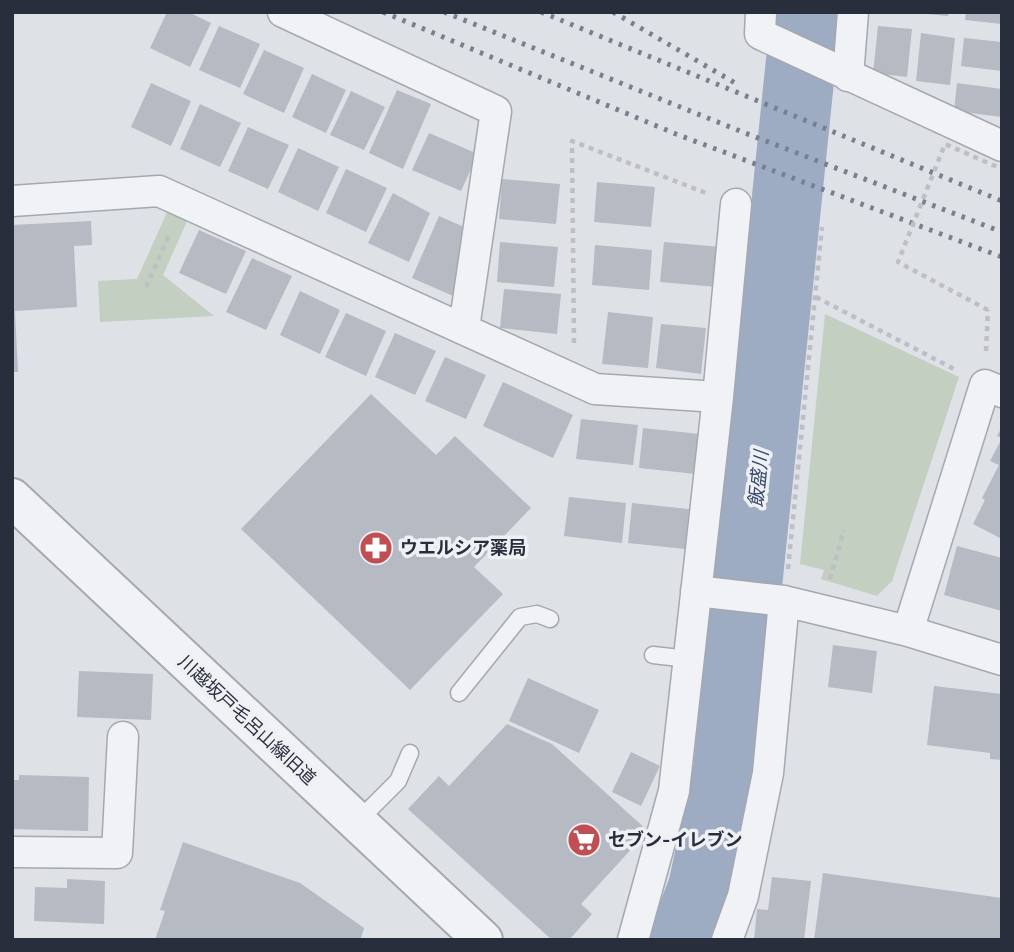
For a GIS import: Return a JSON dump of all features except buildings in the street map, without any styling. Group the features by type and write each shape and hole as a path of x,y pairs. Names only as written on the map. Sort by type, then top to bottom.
{"street":[{"path":"283,12 496,111 464,328"},
{"path":"839,71 853,12"},
{"path":"765,26 839,71 1002,146"},
{"path":"12,201 159,191 595,389 718,397"},
{"path":"633,940 674,791 698,591 736,204"},
{"path":"908,631 993,388"},
{"name":"川越坂戸毛呂山線旧道","path":"12,498 483,940"},
{"path":"698,591 783,601 908,631 1002,660"},
{"path":"727,940 743,896 768,773 783,601"},
{"path":"12,852 117,853 123,737"}],"lane":[{"path":"459,693 520,617 537,614 550,619"},
{"path":"653,655 689,659"},
{"path":"356,823 398,781 410,753"}],"path":[{"path":"574,379 572,141 736,204"},
{"path":"988,310 898,262 946,144 1002,169"},
{"path":"146,287 183,202"},
{"path":"783,601 822,227"},
{"path":"815,297 993,388"},
{"path":"821,610 844,530"}],"green space":[{"path":"168,210 188,219 163,275 214,316 100,322 98,281 137,279"},
{"path":"825,314 959,377 892,581 877,596 821,579 824,570 800,564"}],"waterway":[{"name":"飯盛川","path":"683,940 703,888 728,771 806,12"}],"railway":[{"path":"383,12 676,134 1002,257"},
{"path":"444,12 740,131 1002,232"},
{"path":"541,12 1002,201"},
{"path":"613,12 737,84"}],"place":[{"name":"ウエルシア薬局","path":"376,548"},
{"name":"セブン-イレブン","path":"584,840"}]}
